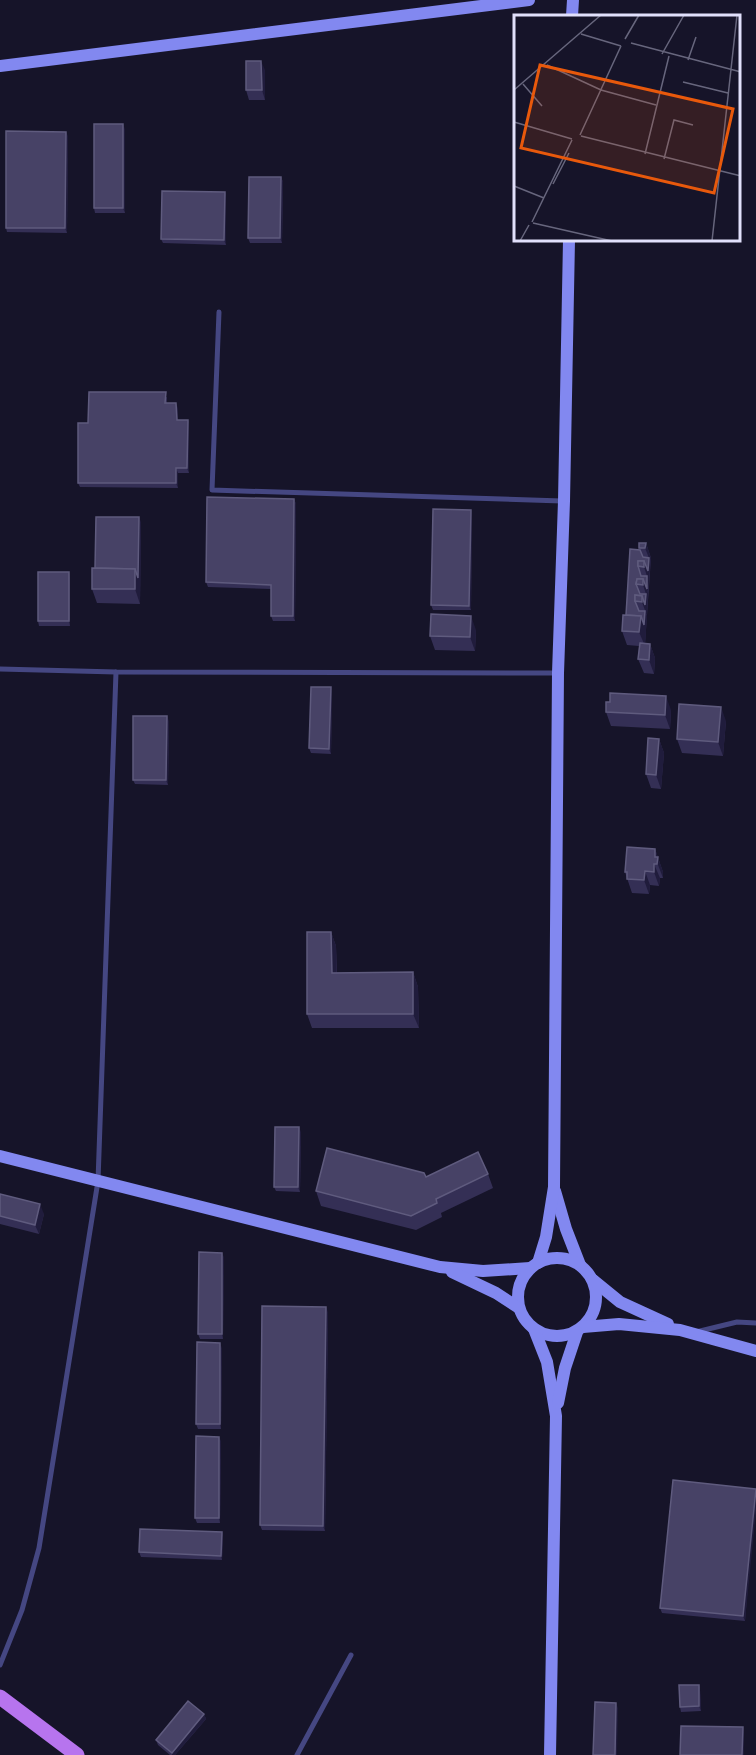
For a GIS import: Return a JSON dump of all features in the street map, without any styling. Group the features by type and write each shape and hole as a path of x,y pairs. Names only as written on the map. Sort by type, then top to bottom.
{"main road":[{"path":"0,1697 77,1755"}],"street":[{"path":"0,66 529,0"},
{"path":"556,1416 547,1362 534,1329 522,1316 518,1291 525,1274 534,1265 546,1237 554,1187 558,674 569,242"},
{"path":"0,1156 440,1267 483,1271 534,1265 555,1258 563,1258 580,1265"},
{"path":"554,1187 566,1229 580,1265 591,1278 620,1302 686,1332"},
{"path":"440,1267 484,1286 519,1308"},
{"path":"550,1755 556,1416 565,1368 580,1329 589,1320 595,1304 596,1295 591,1278"},
{"path":"534,1329 559,1337 580,1329 619,1324 686,1332 756,1351"}],"lane":[{"path":"219,312 212,490 564,501"},
{"path":"0,669 116,672 558,674"},
{"path":"0,1665 26,1600 39,1548 98,1181 116,672"},
{"path":"686,1332 727,1323 756,1323"},
{"path":"297,1755 351,1654"}],"building":[{"path":"246,61 261,61 262,90 246,90"},
{"path":"94,124 123,124 123,208 94,208"},
{"path":"6,131 66,132 65,228 6,228"},
{"path":"249,177 281,177 280,238 248,238"},
{"path":"162,191 225,192 224,240 161,239"},
{"path":"89,392 166,392 165,403 176,403 177,420 188,420 187,468 176,468 176,483 78,483 78,423 88,423"},
{"path":"207,497 294,499 293,616 271,616 271,585 206,582"},
{"path":"433,509 471,510 469,606 431,605"},
{"path":"96,517 139,517 138,578 135,569 95,568"},
{"path":"639,543 646,543 645,548 639,548"},
{"path":"630,549 640,550 643,557 649,558 648,571 644,561 638,561 641,576 647,576 647,589 643,579 637,579 636,584 640,594 646,594 645,605 642,596 635,595 639,611 645,611 644,625 641,616 626,615"},
{"path":"638,561 644,561 644,567 638,566"},
{"path":"92,568 135,569 135,589 92,589"},
{"path":"38,572 69,572 69,621 38,621"},
{"path":"637,579 643,579 643,585 636,584"},
{"path":"635,595 642,596 642,602 635,601"},
{"path":"431,614 471,616 470,637 430,636"},
{"path":"623,615 641,616 639,632 622,631"},
{"path":"640,643 650,644 649,660 638,659"},
{"path":"311,687 331,687 329,749 309,748"},
{"path":"610,693 666,696 665,715 606,712 606,702 610,702"},
{"path":"679,704 721,707 718,742 677,739"},
{"path":"133,716 167,716 166,780 133,780"},
{"path":"648,738 659,739 656,775 646,774"},
{"path":"627,847 655,849 655,857 658,857 657,864 654,864 654,872 645,871 644,880 627,879 627,872 625,872"},
{"path":"307,932 331,932 332,973 413,972 413,1014 307,1014"},
{"path":"275,1127 299,1127 298,1187 274,1187"},
{"path":"327,1148 424,1173 426,1177 478,1152 488,1174 436,1199 437,1203 411,1216 316,1191"},
{"path":"0,1194 40,1204 35,1225 0,1216"},
{"path":"199,1252 222,1253 222,1334 198,1334"},
{"path":"262,1306 326,1307 323,1526 260,1525"},
{"path":"197,1342 220,1343 220,1424 196,1424"},
{"path":"196,1436 219,1437 219,1518 195,1518"},
{"path":"673,1480 756,1489 743,1616 660,1608"},
{"path":"140,1529 222,1532 221,1556 139,1552"},
{"path":"679,1685 699,1685 699,1706 680,1707"},
{"path":"188,1701 204,1714 172,1753 156,1740"},
{"path":"595,1702 616,1703 615,1755 593,1755"},
{"path":"681,1726 743,1727 742,1755 680,1755"}]}
